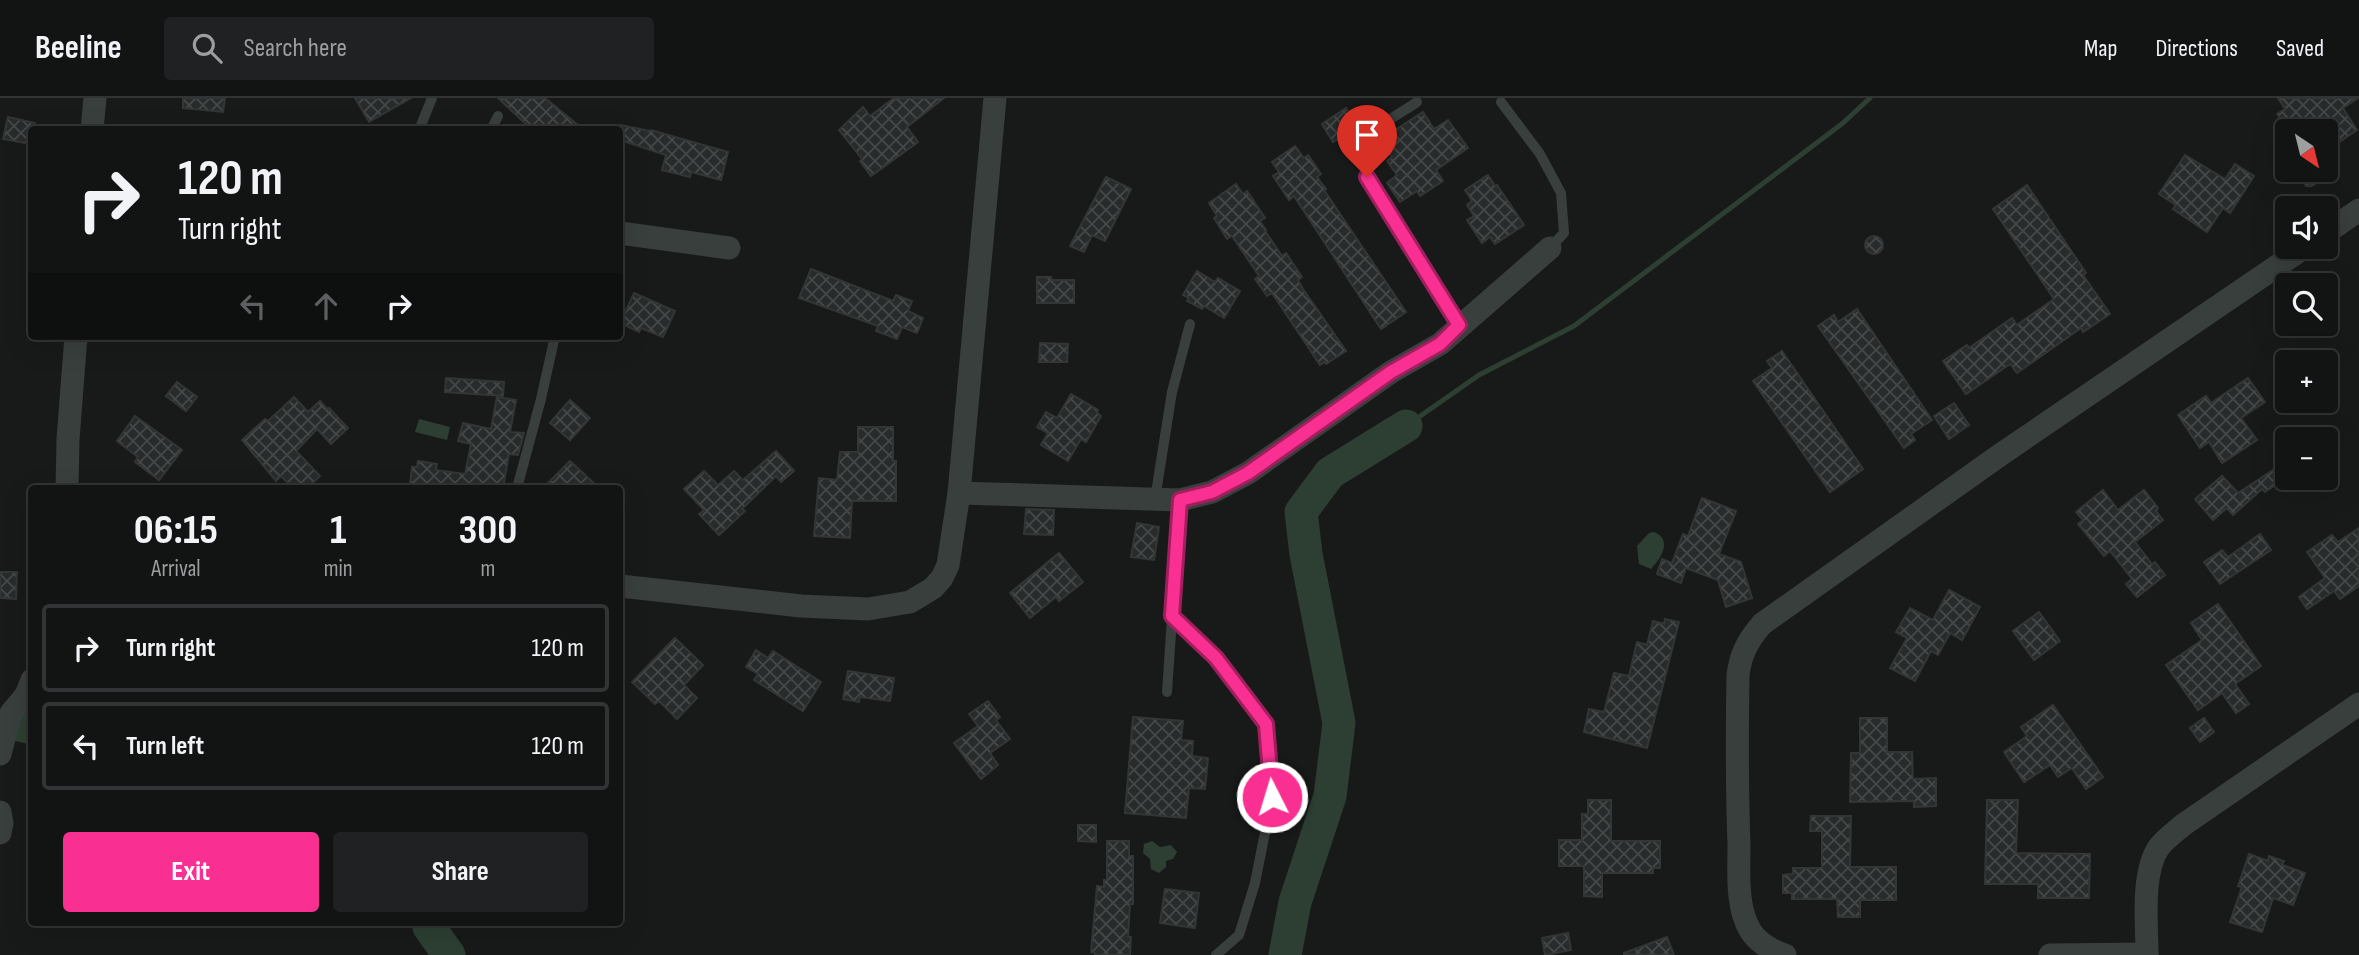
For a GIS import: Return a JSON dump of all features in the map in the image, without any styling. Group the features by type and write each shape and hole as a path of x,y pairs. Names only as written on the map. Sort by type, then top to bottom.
{"street":[{"path":"92,126 95,98"},
{"path":"623,586 801,606 868,609 910,602 933,588 942,578 948,565 959,493 995,98"},
{"path":"2338,225 2359,210"},
{"path":"623,233 729,248"},
{"path":"959,493 1180,500 1212,492 1248,473 1391,372 1440,344 1550,248"},
{"path":"1785,955 1771,949 1751,931 1740,891 1738,676 1744,650 1751,637 1762,624 2000,455 2287,259"},
{"path":"66,485 76,340"},
{"path":"0,754 11,713 28,690"},
{"path":"2050,955 2147,955 2148,878 2151,863 2160,847 2183,825 2359,704"},
{"path":"0,812 0,833"}],"lane":[{"path":"421,126 432,98"},
{"path":"1408,108 1417,102 1392,118 1366,143 1367,177 1459,325"},
{"path":"1501,102 1540,154 1561,193 1564,233 1550,248"},
{"path":"493,126 498,116"},
{"path":"1155,499 1172,392 1190,324"},
{"path":"517,485 554,340"},
{"path":"1167,692 1180,500"},
{"path":"1172,616 1216,658 1266,724 1272,797 1255,883 1239,935 1216,955"}],"shaded area":[{"path":"419,419 450,427 447,440 415,432"},
{"path":"1649,533 1660,535 1664,544 1661,555 1651,569 1639,564 1637,546"},
{"path":"1152,841 1160,847 1171,845 1177,852 1173,859 1166,861 1166,867 1159,873 1151,869 1150,859 1143,853 1144,844"}],"building":[{"path":"183,98 225,98 223,112 183,108"},
{"path":"355,98 411,98 369,122"},
{"path":"498,98 545,98 579,126 528,126"},
{"path":"894,98 944,98 907,127 918,142 871,176 860,161 862,159 839,130 863,107 870,116"},
{"path":"2278,98 2358,98 2343,108 2357,130 2338,143 2338,119 2281,119 2277,114 2285,109"},
{"path":"1346,108 1358,126 1333,142 1322,124"},
{"path":"1423,112 1434,129 1448,120 1468,148 1436,170 1443,181 1420,196 1417,191 1400,202 1387,183 1397,175 1387,161 1392,157 1380,140"},
{"path":"8,117 35,123 35,126 28,126 28,143 3,139"},
{"path":"620,125 650,131 651,130 728,152 721,180 691,172 690,177 662,170 666,155 623,141 623,126"},
{"path":"1295,146 1304,158 1308,155 1321,174 1317,177 1326,189 1324,190 1406,312 1381,329 1294,196 1289,200 1273,176 1279,172 1272,162"},
{"path":"2185,155 2225,179 2235,164 2254,176 2230,213 2223,208 2207,232 2173,209 2176,205 2159,194"},
{"path":"1488,175 1524,225 1495,244 1490,237 1482,243 1467,220 1474,216 1467,205 1472,201 1465,190"},
{"path":"1106,177 1131,189 1105,241 1092,235 1084,252 1070,246"},
{"path":"2303,182 2318,182 2312,186 2306,186"},
{"path":"1236,184 1243,194 1247,191 1265,218 1260,221 1265,231 1282,256 1286,253 1302,277 1298,280 1303,289 1346,351 1326,364 1324,362 1320,365 1272,293 1267,296 1255,279 1259,276 1232,236 1227,239 1214,218 1217,216 1209,203"},
{"path":"2027,185 2110,314 2083,332 2081,328 2017,373 2010,364 1966,394 1943,361 1967,345 1969,348 2012,318 2017,325 2054,299 1993,209"},
{"path":"1874,236 1880,239 1883,245 1880,251 1874,254 1868,251 1865,245 1868,239"},
{"path":"811,269 893,301 896,295 912,301 908,311 923,318 917,333 902,327 897,339 876,331 878,326 799,298"},
{"path":"1197,271 1215,282 1218,278 1240,291 1224,318 1204,306 1202,309 1187,301 1189,298 1183,295"},
{"path":"1037,277 1074,280 1074,303 1037,303"},
{"path":"634,293 675,311 663,337 641,328 639,332 623,324 623,317"},
{"path":"1857,309 1932,420 1911,434 1915,440 1904,448 1818,326 1834,315 1838,322"},
{"path":"1040,343 1068,344 1067,362 1039,362"},
{"path":"1782,351 1863,469 1830,492 1753,381 1772,368 1767,361"},
{"path":"446,378 504,382 503,396 445,392"},
{"path":"2248,378 2265,402 2241,418 2257,440 2222,463 2209,442 2200,448 2178,415 2206,396 2211,403"},
{"path":"177,382 197,397 186,411 166,396"},
{"path":"1071,394 1098,410 1097,413 1101,416 1086,442 1081,439 1068,461 1041,445 1048,433 1037,427 1046,412 1057,418"},
{"path":"294,397 308,412 320,401 348,428 331,444 317,429 296,451 320,476 310,485 290,485 281,476 276,481 242,440 265,419 268,421"},
{"path":"497,397 516,400 510,432 524,433 518,455 509,454 504,485 410,484 412,467 417,467 418,461 437,464 436,470 465,474 471,444 458,441 463,423 491,429"},
{"path":"570,400 590,418 570,440 550,423"},
{"path":"1954,403 1969,425 1949,439 1934,416"},
{"path":"135,416 182,450 159,480 135,462 138,457 117,441"},
{"path":"858,427 893,427 896,501 852,501 850,538 814,536 819,478 837,480 840,452 858,452"},
{"path":"776,451 794,471 781,482 776,476 719,535 699,514 704,510 684,489 704,471 718,485 734,471 743,480"},
{"path":"570,461 596,485 546,485"},
{"path":"2275,469 2275,485 2265,492 2262,489 2233,515 2227,508 2213,520 2195,499 2222,476 2238,493"},
{"path":"2103,490 2118,510 2144,490 2158,508 2156,511 2163,520 2135,542 2152,564 2155,562 2165,575 2137,597 2126,584 2132,579 2110,551 2104,556 2078,524 2083,520 2076,512"},
{"path":"1702,498 1736,511 1719,554 1741,562 1752,598 1726,607 1718,580 1686,568 1681,583 1657,574 1662,559 1672,563 1683,534 1688,536"},
{"path":"1026,509 1054,510 1053,535 1024,534"},
{"path":"1137,523 1159,527 1154,560 1131,557"},
{"path":"2359,528 2359,586 2340,599 2334,591 2307,609 2299,597 2325,578 2307,552 2332,535 2338,542"},
{"path":"2260,534 2271,550 2220,584 2204,562 2222,550 2228,557"},
{"path":"1059,553 1083,582 1059,601 1056,597 1030,618 1010,593"},
{"path":"0,572 17,572 16,599 0,598"},
{"path":"1949,590 1980,607 1962,640 1950,633 1938,655 1931,651 1915,681 1890,668 1907,638 1896,632 1910,608 1933,620"},
{"path":"2218,604 2261,666 2235,684 2249,704 2236,713 2222,693 2198,710 2166,665 2202,640 2191,623"},
{"path":"2039,612 2060,641 2034,660 2013,631"},
{"path":"1665,619 1679,622 1647,748 1584,732 1589,709 1604,712 1614,673 1629,676 1637,642 1647,645 1653,621 1664,624"},
{"path":"675,638 703,665 684,685 697,698 677,719 659,701 655,704 632,682"},
{"path":"756,650 768,658 773,651 821,682 803,711 754,680 758,674 746,667"},
{"path":"848,671 894,678 890,701 860,697 859,702 843,699"},
{"path":"988,701 1000,717 996,720 1010,739 990,753 998,765 981,779 954,743 978,726 969,714"},
{"path":"2053,705 2103,777 2086,789 2072,768 2058,777 2050,765 2024,782 2004,752 2027,736 2021,727"},
{"path":"1133,717 1183,721 1181,740 1193,741 1192,756 1208,758 1205,789 1189,788 1186,818 1125,813"},
{"path":"1860,718 1887,718 1887,752 1912,752 1913,779 1936,778 1936,806 1914,807 1914,801 1850,802 1851,753 1860,753"},
{"path":"2204,718 2214,732 2200,742 2190,728"},
{"path":"1588,800 1611,800 1611,841 1660,841 1660,868 1653,868 1653,873 1602,873 1602,897 1584,896 1584,866 1559,866 1559,840 1582,840 1582,814 1588,814"},
{"path":"1987,800 2018,800 2016,853 2090,854 2089,898 2038,898 2038,884 1985,884"},
{"path":"1811,816 1851,816 1850,867 1896,867 1896,900 1860,900 1860,917 1838,917 1837,899 1792,899 1792,893 1783,893 1783,875 1793,874 1793,868 1822,868 1822,831 1810,831"},
{"path":"1078,825 1096,825 1096,842 1078,841"},
{"path":"1107,841 1129,841 1129,856 1133,856 1133,904 1130,904 1128,937 1131,937 1130,955 1095,955 1091,952 1097,886 1104,887 1104,880 1107,880"},
{"path":"2249,854 2268,861 2269,856 2284,861 2282,865 2305,873 2293,905 2273,898 2262,932 2230,922 2242,887 2238,886"},
{"path":"1165,889 1199,893 1195,928 1160,923"},
{"path":"1568,933 1571,950 1545,955 1542,938"},
{"path":"1667,937 1674,955 1624,955 1624,953"}],"waterway":[{"path":"1406,426 1479,375 1574,326 1843,123 1870,98"},
{"path":"1285,955 1295,902 1330,796 1339,723 1306,554 1301,512 1330,473 1406,426"},
{"path":"15,724 28,727"},
{"path":"429,926 449,955"}],"route":[{"path":"1272,797 1266,724 1216,658 1172,616 1180,500 1212,492 1248,473 1391,372 1440,344 1459,325 1367,177"}]}
